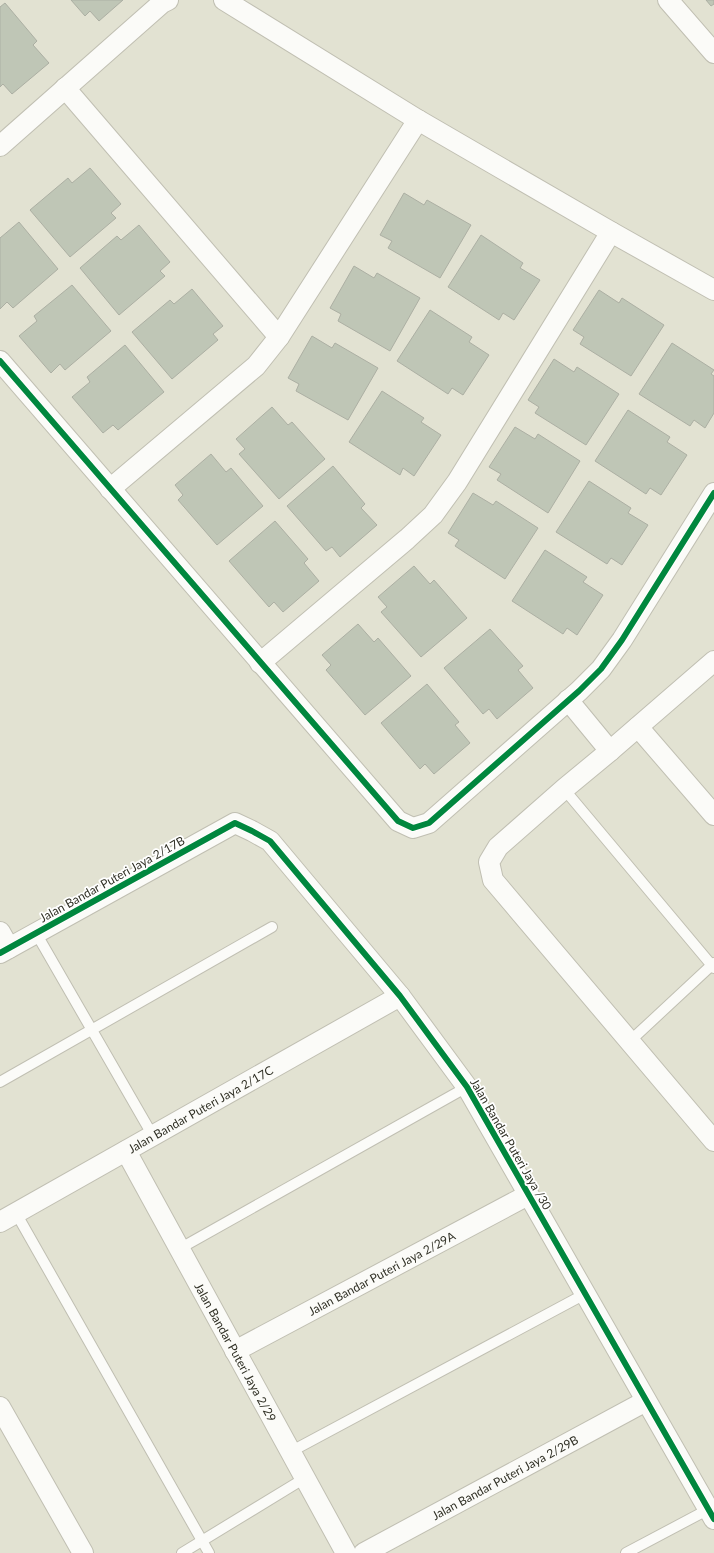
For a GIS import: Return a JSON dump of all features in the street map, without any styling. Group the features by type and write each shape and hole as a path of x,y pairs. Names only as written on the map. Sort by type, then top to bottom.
{"street":[{"path":"0,146 162,3 168,0"},
{"path":"224,0 418,120 714,290"},
{"path":"668,0 710,42"},
{"path":"65,88 279,338"},
{"path":"110,489 256,366 279,338 418,120"},
{"path":"260,662 407,539 433,515 457,482 611,232"},
{"path":"0,361 398,821 413,828 429,823 568,700 606,663 714,493"},
{"path":"714,661 498,847 489,862 493,880 714,1141"},
{"path":"568,700 610,751"},
{"path":"638,727 714,815"},
{"name":"Jalan Bandar Puteri Jaya 2/17B","path":"3,944 36,933 235,823"},
{"name":"Jalan Bandar Puteri Jaya /30","path":"235,823 252,830 270,841 400,996 467,1087 711,1514"},
{"name":"Jalan Bandar Puteri Jaya 2/17C","path":"8,1218 400,996"},
{"name":"Jalan Bandar Puteri Jaya 2/29","path":"126,1151 346,1553"},
{"name":"Jalan Bandar Puteri Jaya 2/29A","path":"235,1351 528,1195"},
{"name":"Jalan Bandar Puteri Jaya 2/29B","path":"364,1553 646,1401"},
{"path":"0,1407 83,1553"}],"lane":[{"path":"564,789 713,966 629,1042"},
{"path":"0,1082 272,927"},
{"path":"36,933 152,1136"},
{"path":"179,1249 467,1087"},
{"path":"8,1218 209,1553"},
{"path":"290,1452 585,1294"},
{"path":"182,1553 305,1478"},
{"path":"626,1553 711,1514"}],"building":[{"path":"71,0 123,0 99,21 90,11 85,16"},
{"path":"706,0 714,0 714,4 711,6"},
{"path":"5,3 37,41 33,45 49,63 12,94 3,84 0,87 0,7"},
{"path":"90,168 121,204 111,213 116,218 70,257 30,210 68,178 72,183"},
{"path":"404,193 424,205 427,200 471,225 440,278 388,248 392,241 380,235"},
{"path":"19,222 58,269 13,308 7,302 0,309 0,238"},
{"path":"139,225 170,262 160,271 165,276 119,315 80,268 117,236 121,240"},
{"path":"481,235 523,263 520,268 540,280 514,320 503,313 499,320 448,287"},
{"path":"354,266 374,278 377,273 420,298 390,351 338,321 341,314 330,308"},
{"path":"72,285 111,331 65,370 60,364 51,373 19,336 37,321 34,316"},
{"path":"192,289 223,326 213,334 218,340 172,379 132,332 170,300 174,304"},
{"path":"599,290 619,303 622,298 664,325 631,376 580,344 584,337 573,330"},
{"path":"430,310 472,337 469,342 489,355 463,395 452,388 448,394 397,361"},
{"path":"312,336 332,348 335,343 378,368 348,420 296,391 299,384 288,378"},
{"path":"672,343 714,370 711,374 714,376 714,413 705,428 694,420 690,426 639,394"},
{"path":"125,345 164,392 118,430 113,425 103,433 72,397 90,382 87,377"},
{"path":"554,359 574,372 577,367 619,394 586,445 535,413 539,407 528,400"},
{"path":"382,391 424,418 421,422 441,435 414,476 403,468 400,475 349,442"},
{"path":"272,407 288,425 292,422 325,459 279,499 239,454 245,449 236,439"},
{"path":"628,410 670,437 667,442 687,455 661,495 650,488 646,494 595,461"},
{"path":"515,427 535,439 538,434 580,461 548,513 497,480 501,474 489,467"},
{"path":"211,454 226,472 231,468 263,506 217,545 178,500 183,495 175,485"},
{"path":"333,466 365,504 361,508 377,525 340,557 332,547 326,551 287,506"},
{"path":"589,481 631,508 628,513 648,525 622,565 611,558 607,564 556,532"},
{"path":"473,493 493,505 496,501 538,528 505,579 455,546 459,540 448,533"},
{"path":"275,521 308,559 304,563 319,581 283,612 274,602 269,607 229,561"},
{"path":"545,550 587,577 583,582 603,595 577,635 567,628 563,634 512,601"},
{"path":"414,566 430,584 434,580 467,618 421,657 381,612 387,607 378,597"},
{"path":"358,624 374,642 378,638 411,676 365,715 326,670 331,665 322,655"},
{"path":"490,629 523,666 518,670 533,688 497,719 489,709 483,714 444,668"},
{"path":"427,684 459,722 455,725 470,743 434,774 425,764 420,769 381,723"}],"cycle path":[{"path":"0,361 398,821 413,828 429,823 579,691 601,669 622,640 714,493"},
{"path":"0,953 235,823 270,841 400,996 467,1087 714,1519"}]}
